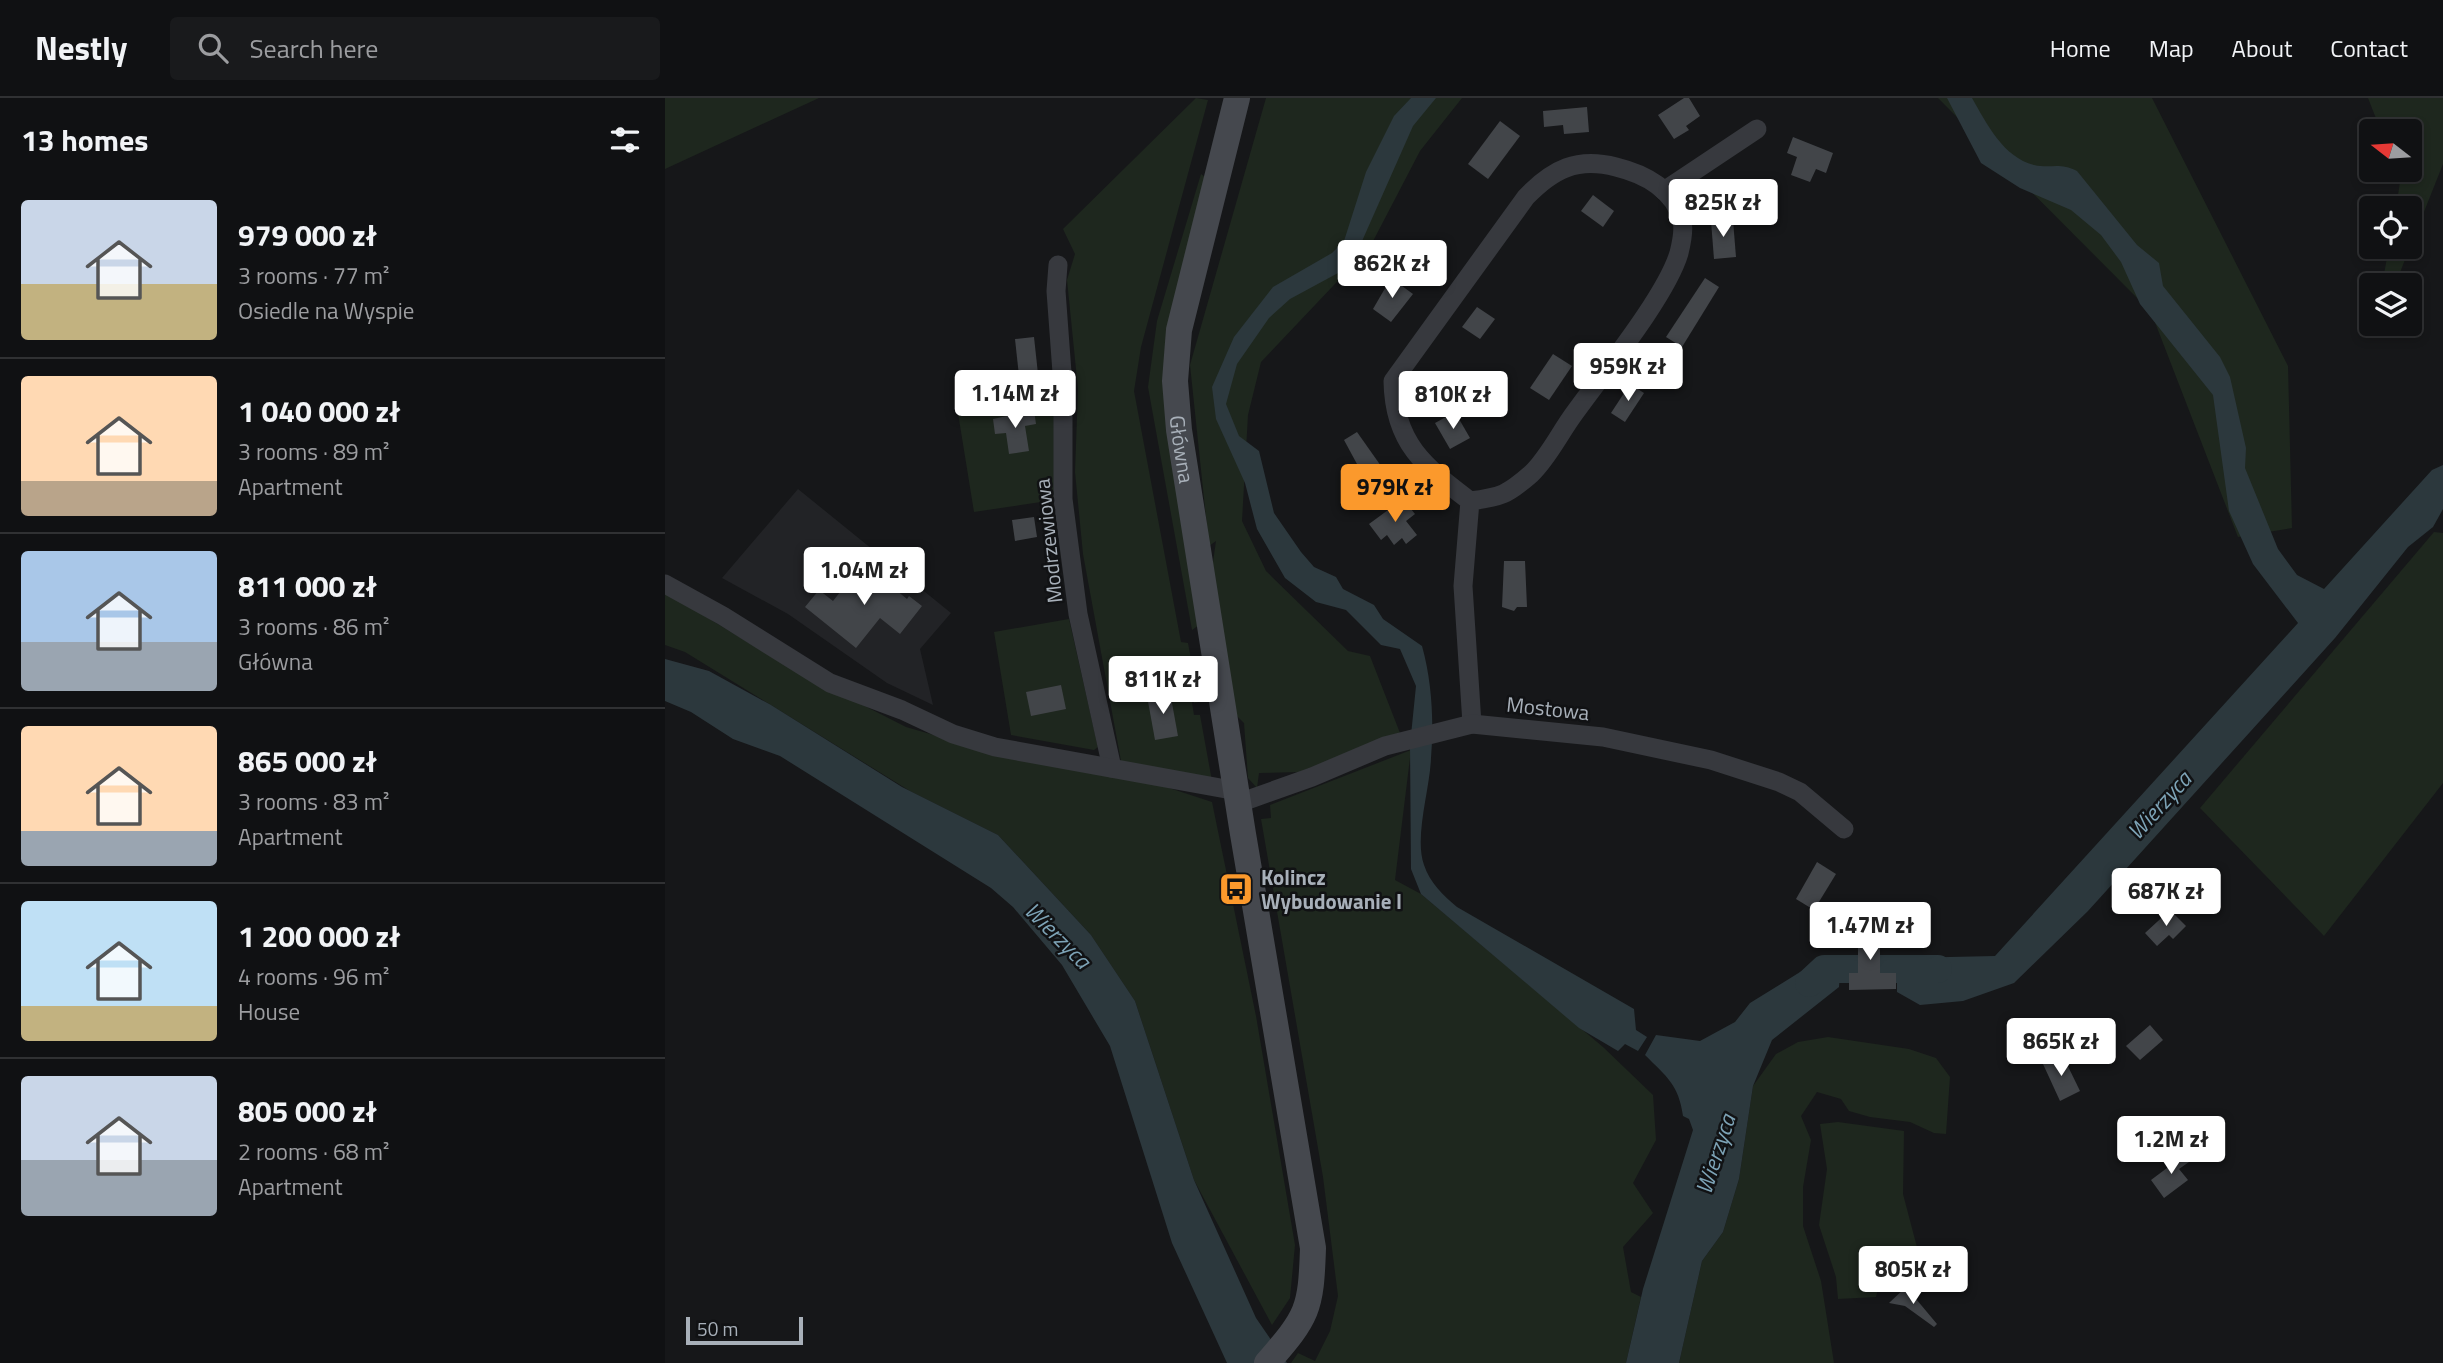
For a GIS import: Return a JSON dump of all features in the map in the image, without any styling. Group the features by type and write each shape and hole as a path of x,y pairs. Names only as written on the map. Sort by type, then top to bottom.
{"street":[{"name":"Główna","path":"1237,98 1179,330 1175,381 1179,430 1313,1248 1311,1296 1299,1328 1274,1355"},
{"path":"1664,191 1757,129"},
{"path":"1590,162 1651,178 1664,191 1683,222 1679,254 1655,298 1534,471 1503,496 1470,501 1427,469 1406,438 1394,410 1393,381 1526,197 1545,177 1565,168 1590,162"},
{"name":"Modrzewiowa","path":"1058,265 1056,291 1063,386 1063,499 1078,614 1112,768"},
{"path":"1470,501 1463,586 1472,724"},
{"path":"665,584 841,688 902,710 953,734 995,747 1112,768 1238,797"},
{"name":"Mostowa","path":"1238,797 1312,777 1385,746 1472,724 1603,737 1711,760 1779,782 1800,792 1844,829"}],"shaded area":[{"path":"665,98 819,98 665,169"},
{"path":"1196,98 1208,100 1141,347 1134,391 1181,642 1188,643 1199,702 1194,703 1188,678 1194,715 1200,715 1212,781 1121,761 1083,554 1075,472 1078,389 1067,280 1075,254 1063,229"},
{"path":"1266,98 1462,98 1420,151 1370,247 1261,362 1248,415 1242,521 1266,571 1348,651 1370,656 1400,733 1300,772 1259,773 1257,788 1248,778 1244,723 1231,710 1210,583 1216,541 1209,546 1190,365"},
{"path":"1938,98 2152,98 2288,366 2292,528 2238,537 2151,312"},
{"path":"2368,98 2443,98 2443,164 2422,217 2422,196 2398,196 2400,182 2422,182 2422,119 2376,119"},
{"path":"1201,174 1205,177 1171,324 1198,601 1194,606 1202,623 1192,630 1148,387 1157,321"},
{"path":"2387,259 2405,259 2400,273 2384,273"},
{"path":"1054,391 1054,500 974,512 957,407"},
{"path":"798,489 951,613 920,649 933,705 887,683 788,614 722,578"},
{"path":"2434,532 2443,533 2443,783 2324,936 2200,808"},
{"path":"665,592 792,669 906,727 965,744 1102,766 1212,802 1256,1016 1295,1245 1290,1298 1272,1325 1194,1180 1135,1001 1091,935 998,835 910,791 685,652 665,645"},
{"path":"1069,619 1098,747 1094,750 1011,735 994,632"},
{"path":"1411,750 1395,880 1421,894 1603,1047 1653,1095 1656,1140 1633,1183 1653,1213 1623,1247 1631,1292 1641,1297 1626,1363 1291,1363 1298,1353 1315,1361 1330,1331 1338,1296 1323,1177 1261,819 1271,818 1270,805"},
{"path":"1828,1037 1909,1049 1936,1058 1950,1077 1946,1134 1934,1133 1910,1122 1870,1117 1849,1111 1841,1099 1817,1092 1801,1116 1811,1140 1803,1187 1803,1226 1821,1281 1834,1363 1679,1363 1702,1261 1723,1232 1739,1179 1753,1086 1776,1054 1798,1042"},
{"path":"1838,1122 1904,1131 1903,1194 1923,1270 1907,1274 1904,1286 1879,1284 1876,1297 1838,1299 1836,1277 1819,1225 1827,1169 1820,1124"}],"water":[{"path":"1411,98 1436,98 1413,126 1351,266 1290,299 1269,318 1237,364 1226,404 1239,436 1259,451 1274,513 1301,552 1314,567 1336,577 1343,589 1374,605 1383,619 1422,646 1430,688 1432,744 1421,854 1433,883 1457,907 1634,1009 1636,1030 1647,1037 1638,1051 1625,1044 1618,1051 1579,1028 1421,894 1411,869 1410,745 1416,686 1400,649 1381,645 1346,610 1316,602 1285,578 1257,529 1245,483 1216,419 1212,387 1234,337 1273,287 1332,253 1344,241 1366,172 1394,116"},
{"path":"1947,98 1972,98 1997,138 2013,155 2023,161 2077,171 2137,245 2159,263 2163,286 2220,357 2230,377 2246,448 2245,468 2278,549 2297,575 2324,589 2432,470 2443,465 2443,509 2433,527 2408,547 2335,638 2088,911 2014,983 1963,1001 1920,1005 1897,992 1897,973 1904,958 1995,956 2298,623 2253,564 2229,511 2213,395 2140,304 2121,262 2101,235 2071,210 2020,188 1981,163"},
{"path":"665,659 709,671 771,705 902,787 998,835 1091,935 1135,1001 1194,1180 1256,1318 1287,1363 1227,1363 1172,1243 1110,1046 1062,965 1013,907 991,888 780,756 733,739 691,712 665,701"},
{"path":"1841,958 1839,987 1772,1040 1753,1086 1739,1179 1723,1232 1702,1261 1679,1363 1626,1363 1643,1289 1693,1130 1689,1119 1683,1116 1675,1089 1645,1055 1656,1035 1700,1041 1735,1022 1750,1003 1821,959"}],"building":[{"path":"1684,98 1689,98 1700,116 1686,126 1689,130 1674,139 1658,115"},
{"path":"1587,107 1589,132 1564,134 1563,125 1544,127 1543,111"},
{"path":"1500,121 1520,136 1488,179 1468,164"},
{"path":"1793,137 1833,153 1826,173 1816,169 1810,182 1791,175 1797,157 1787,153"},
{"path":"1593,195 1614,211 1603,227 1581,211"},
{"path":"1733,220 1736,257 1714,259 1711,221"},
{"path":"1391,278 1413,294 1391,322 1373,309"},
{"path":"1705,278 1719,287 1682,347 1666,337"},
{"path":"1477,307 1495,319 1480,339 1462,327"},
{"path":"1034,337 1038,374 1019,376 1015,339"},
{"path":"1553,354 1572,366 1549,400 1530,388"},
{"path":"1630,384 1644,393 1625,422 1611,413"},
{"path":"1034,410 1036,424 1025,426 1029,451 1009,454 1006,433 995,434 993,419"},
{"path":"1455,412 1470,438 1450,449 1435,423"},
{"path":"1357,432 1381,466 1364,477 1344,440"},
{"path":"1403,499 1415,514 1406,521 1417,535 1406,544 1402,538 1394,545 1387,535 1381,540 1369,524"},
{"path":"1034,517 1037,537 1015,541 1012,520"},
{"path":"1504,561 1525,561 1527,607 1517,607 1514,611 1502,607"},
{"path":"863,563 907,599 909,596 922,606 900,634 880,618 856,648 805,607 819,590 833,601"},
{"path":"1061,685 1066,709 1031,716 1026,692"},
{"path":"1170,692 1178,736 1155,740 1147,696"},
{"path":"1817,862 1836,874 1814,910 1796,899"},
{"path":"2170,910 2186,926 2173,939 2169,935 2157,946 2145,933"},
{"path":"1858,923 1880,923 1880,973 1896,973 1896,989 1849,990 1849,973 1858,973"},
{"path":"2150,1025 2163,1040 2140,1060 2126,1046"},
{"path":"2062,1054 2080,1091 2060,1101 2043,1064"},
{"path":"2180,1151 2189,1162 2179,1169 2188,1180 2164,1198 2151,1180 2171,1165 2168,1160"},
{"path":"1906,1287 1937,1324 1934,1327 1905,1306 1889,1303"}],"waterway":[{"name":"Wierzyca","path":"1809,983 1824,969 1938,969"}],"place":[{"name":"Kolincz Wybudowanie I","path":"1236,889"}]}
